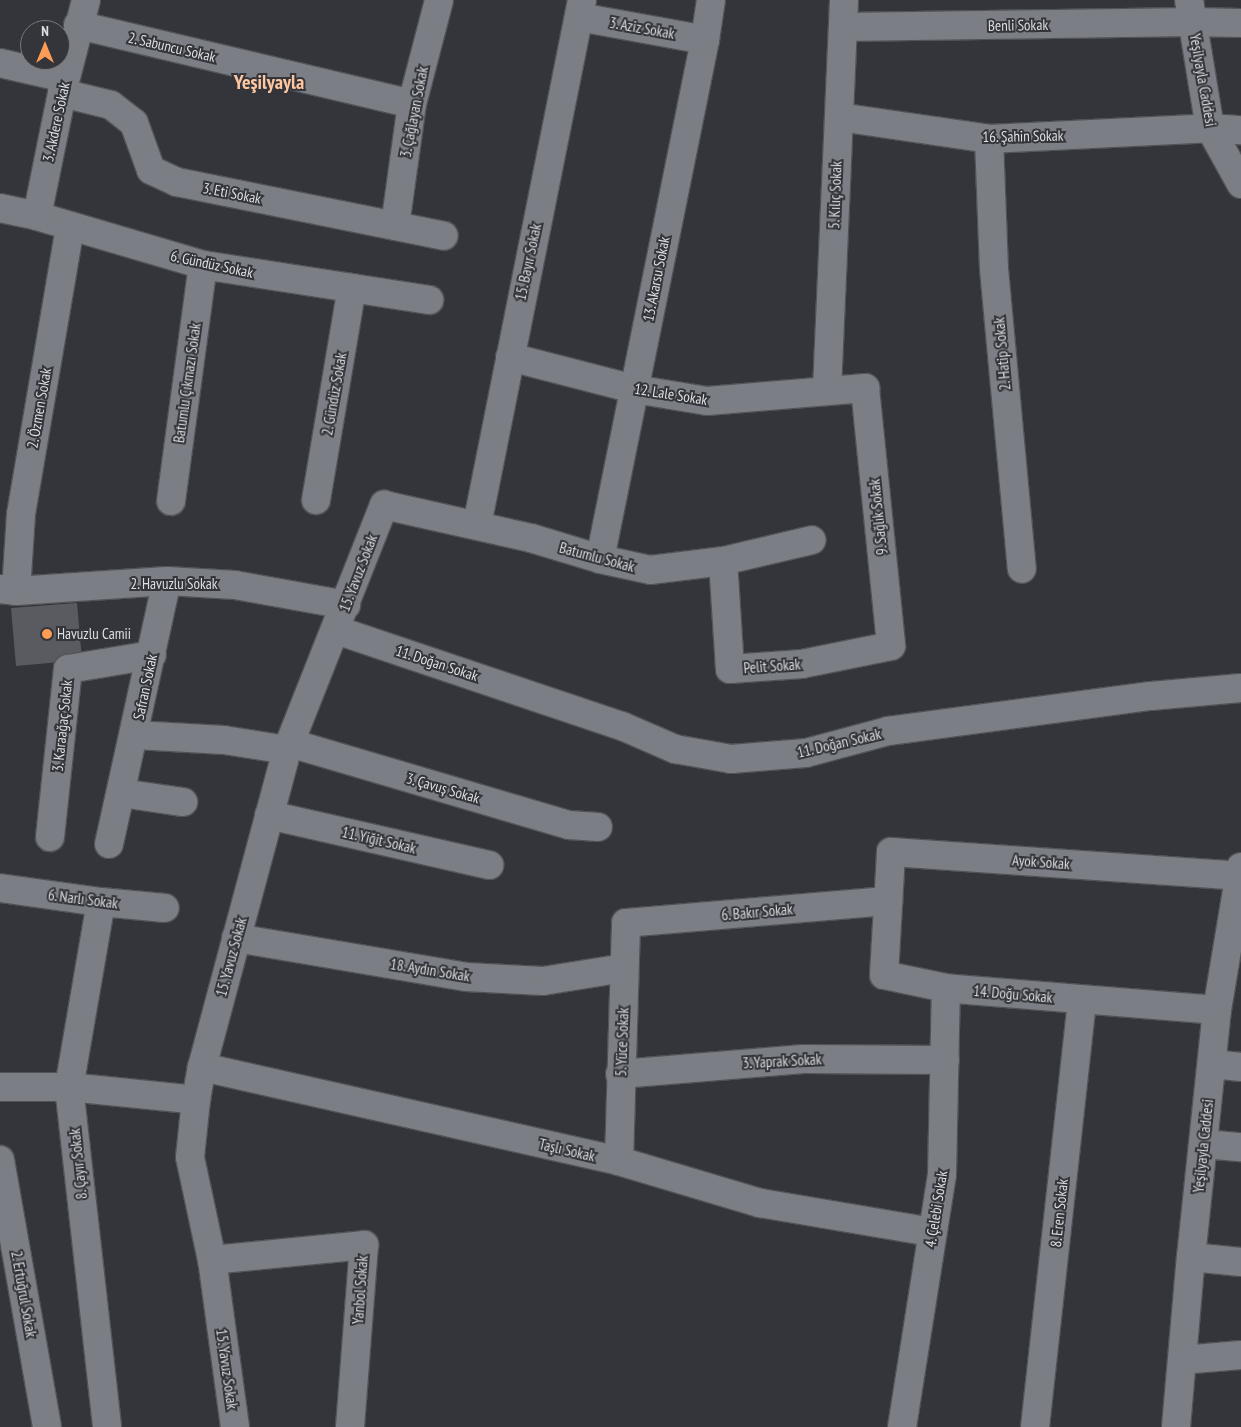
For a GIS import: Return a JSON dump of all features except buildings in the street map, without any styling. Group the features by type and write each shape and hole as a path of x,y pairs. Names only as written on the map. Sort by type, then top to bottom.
{"street":[{"name":"3. Çağlayan Sokak","path":"395,226 412,104 439,0"},
{"name":"13. Akarsu Sokak","path":"600,559 705,40 711,0"},
{"name":"5. Kılıç Sokak","path":"827,390 844,0"},
{"name":"3. Aziz Sokak","path":"580,8 705,40"},
{"name":"15. Bayır Sokak","path":"477,525 580,8"},
{"name":"Benli Sokak","path":"843,28 1191,11 1241,23"},
{"name":"Yeşilyayla Caddesi","path":"1191,11 1210,128 1241,184"},
{"name":"2. Sabuncu Sokak","path":"82,12 412,104"},
{"name":"3. Akdere Sokak","path":"36,216 64,85 82,12"},
{"name":"3. Eti Sokak","path":"0,63 64,85 111,105 134,123 151,170 177,182 444,236"},
{"name":"16. Şahin Sokak","path":"838,117 989,139 1210,128 1241,130"},
{"name":"2. Hatip Sokak","path":"989,139 994,269 1022,569"},
{"name":"6. Gündüz Sokak","path":"0,208 36,216 203,265 429,300"},
{"name":"2. Özmen Sokak","path":"8,590 70,226"},
{"name":"Batumlu Çıkmazı Sokak","path":"171,501 203,265"},
{"name":"2. Gündüz Sokak","path":"316,500 352,288"},
{"name":"12. Lale Sokak","path":"510,357 634,389 707,401 865,388"},
{"name":"9. Sağlık Sokak","path":"865,388 892,646"},
{"name":"Batumlu Sokak","path":"384,505 477,525 600,559 650,570 723,561 812,540"},
{"name":"15. Yavuz Sokak","path":"235,1427 212,1260 190,1157 196,1100 202,1067 288,746 346,605 384,505"},
{"name":"Pelit Sokak","path":"723,561 730,669 802,664 892,646"},
{"name":"2. Havuzlu Sokak","path":"8,590 167,580 235,584 346,605"},
{"name":"Safran Sokak","path":"109,844 135,735 167,580"},
{"name":"11. Doğan Sokak","path":"336,630 622,726 675,749 731,759 806,753 898,730 1151,696 1241,688"},
{"name":"3. Karaağaç Sokak","path":"50,837 68,669 152,654"},
{"name":"3. Çavuş Sokak","path":"135,735 288,746 569,825 598,827"},
{"path":"122,792 183,802"},
{"name":"11. Yiğit Sokak","path":"269,815 488,864"},
{"name":"Ayok Sokak","path":"888,901 892,852 1240,872"},
{"name":"Yeşilyayla Caddesi","path":"1176,1427 1191,1257 1217,1010 1236,928 1240,872"},
{"name":"6. Narlı Sokak","path":"0,888 100,902 165,908"},
{"name":"6. Bakır Sokak","path":"626,923 888,901"},
{"name":"14. Doğu Sokak","path":"888,901 884,975 946,988 1217,1010"},
{"name":"8. Çayır Sokak","path":"100,902 69,1087 107,1427"},
{"name":"5. Yüce Sokak","path":"619,1161 620,1074 626,923"},
{"name":"18. Aydın Sokak","path":"236,938 466,977 543,981 624,968"},
{"name":"4. Çelebi Sokak","path":"902,1427 942,1175 946,988"},
{"name":"8. Eren Sokak","path":"1035,1427 1082,1000"},
{"name":"3. Yaprak Sokak","path":"620,1074 803,1059 945,1060"},
{"path":"1212,1064 1241,1067"},
{"name":"Taşlı Sokak","path":"202,1067 619,1161 760,1203 932,1232"},
{"path":"0,1087 69,1087 196,1100"},
{"path":"1203,1144 1241,1147"},
{"name":"2. Ertuğrul Sokak","path":"0,1160 47,1427"},
{"name":"Yanbol Sokak","path":"212,1260 364,1245 350,1427"},
{"path":"1191,1257 1241,1262"},
{"path":"1182,1360 1241,1355"}],"place":[{"name":"Havuzlu Camii","path":"47,634"}],"district":[{"name":"Yeşilyayla","path":"269,82"}]}
